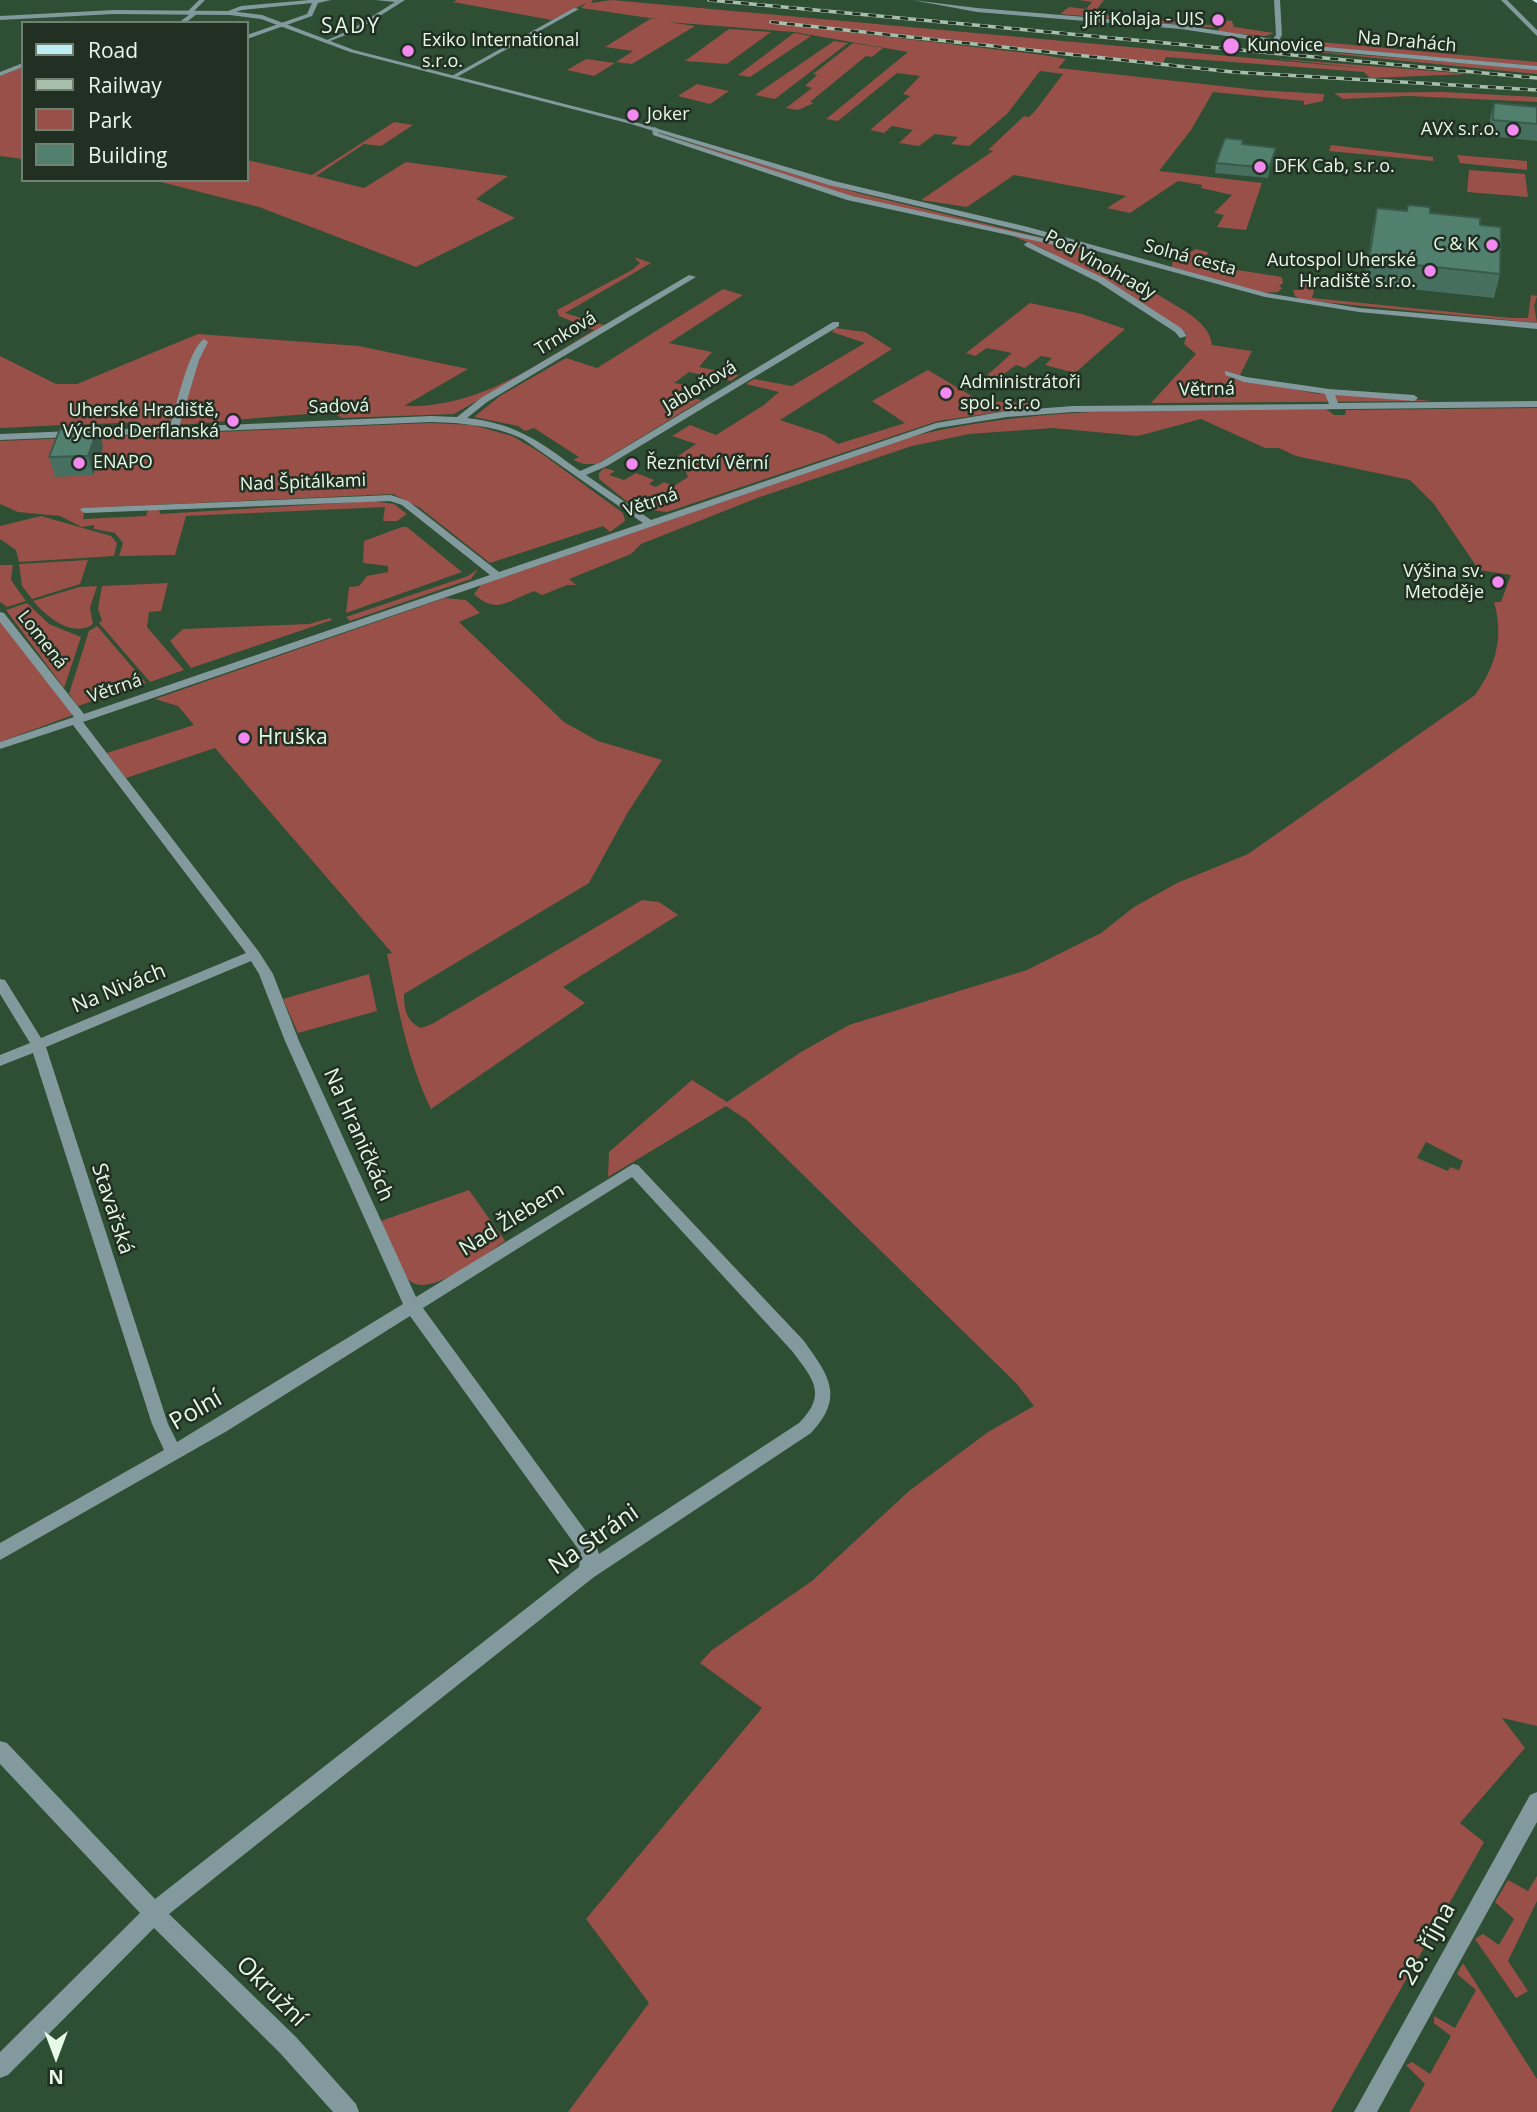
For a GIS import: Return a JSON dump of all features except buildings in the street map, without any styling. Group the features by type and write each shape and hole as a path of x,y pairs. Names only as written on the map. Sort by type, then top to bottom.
{"street":[{"path":"183,21 202,0"},
{"path":"248,37 298,21 312,13 315,0"},
{"path":"226,13 241,8 328,0"},
{"path":"378,0 402,0"},
{"path":"327,42 354,30 402,0"},
{"name":"Na Drahách","path":"915,0 977,10 1181,27 1326,49 1537,68"},
{"path":"1275,41 1279,35 1277,0"},
{"path":"1504,0 1537,34"},
{"path":"453,77 576,9"},
{"name":"Solná cesta","path":"0,18 105,12 226,13 257,16 327,42 654,129 832,183 1302,303 1537,326"},
{"path":"0,74 21,66"},
{"name":"Solná cesta","path":"654,129 655,134 677,143 844,196 1072,247 1085,246"},
{"name":"Pod Vinohrady","path":"995,230 1040,248 1101,280 1178,330 1183,336"},
{"name":"Trnková","path":"459,420 484,400 692,277"},
{"name":"Jabloňová","path":"580,474 604,464 836,324"},
{"path":"174,429 195,360 204,342"},
{"name":"Větrná","path":"1228,373 1244,379 1329,392 1430,399"},
{"path":"1329,392 1335,406"},
{"name":"Větrná","path":"0,746 916,432 964,421 1073,409 1537,404"},
{"name":"Sadová","path":"0,437 459,420 499,426 521,434 649,523"},
{"name":"Nad Špitálkami","path":"85,510 391,498 405,503 496,575"},
{"name":"Lomená","path":"0,615 79,720"},
{"name":"Na Hraničkách","path":"79,720 254,955 265,974 292,1041 412,1306 590,1551 588,1571"},
{"name":"Na Nivách","path":"0,1061 254,955"},
{"name":"Stavařská","path":"0,983 38,1045 160,1424 174,1453"},
{"name":"Nad Žlebem","path":"412,1306 633,1169"},
{"name":"Na Stráni","path":"154,1913 588,1571 805,1428 820,1413 823,1401 818,1374 798,1346 633,1169"},
{"name":"Polní","path":"0,1552 174,1453 412,1306"},
{"name":"Okružní","path":"0,1750 154,1913 288,2045 348,2112"},
{"name":"28. října","path":"1365,2112 1537,1802"},
{"path":"0,2067 154,1913"}],"green space":[{"path":"593,0 591,3 612,0 1372,69 1268,58 1471,74 1370,78 1364,72 1166,57 1163,63 770,23 1066,59 1058,68 1257,90 1324,94 1323,101 1304,105 1304,101 1213,92 1191,130 1159,171 1262,183 1246,230 1217,227 1224,215 1214,213 1232,195 1201,188 1202,185 1178,181 1130,213 1107,208 1126,196 1014,175 967,207 921,200 993,151 988,150 1024,116 1029,117 1035,111 1063,74 1040,71 1007,114 969,146 951,144 958,137 935,134 919,146 899,143 913,130 892,126 884,133 870,130 910,96 903,94 920,76 897,73 838,121 826,119 908,52 794,32 668,22 695,26 632,64 616,62 633,51 605,47 650,19 656,19 581,8 586,3 552,20 453,2"},
{"path":"1079,0 1104,0 1093,14 1220,26 1222,20 1232,21 1234,27 1274,33 1265,36 1218,32 1219,28 1060,14 1069,7 1086,9 1092,2"},
{"path":"729,29 771,32 727,64 685,61"},
{"path":"794,33 811,36 750,77 738,75"},
{"path":"1299,40 1537,62 1537,66 1320,47 1299,43"},
{"path":"834,41 848,43 775,99 755,95"},
{"path":"853,43 883,48 872,57 866,56 810,102 814,103 798,110 786,108 812,88 805,86 817,75 813,74"},
{"path":"1274,48 1537,69 1537,74"},
{"path":"586,59 615,63 594,76 567,70"},
{"path":"21,68 21,159 0,156 0,76"},
{"path":"697,84 729,91 710,104 678,96"},
{"path":"1444,92 1537,97 1537,102 1408,96 1343,99 1334,93"},
{"path":"394,122 413,125 381,146 364,144 316,176 364,188 406,162 508,176 476,199 515,218 416,267 259,207 161,182 248,182 248,160 312,175"},
{"path":"657,133 858,193 1068,244 859,199"},
{"path":"1331,145 1433,157 1433,161 1329,151"},
{"path":"1457,155 1527,161 1527,170 1460,163"},
{"path":"1469,170 1525,174 1528,197 1467,192"},
{"path":"1006,233 1082,249 1190,314 1206,330 1212,345 1252,351 1240,375 1228,374 1231,378 1319,394 1347,393 1432,401 1151,403 1196,354 1184,344 1187,334 1044,249"},
{"path":"1196,249 1208,252 1205,265 1282,277 1283,283 1279,286 1282,288 1278,292 1263,293 1172,267 1172,263"},
{"path":"634,257 651,263 565,313 607,326 454,414 342,418 334,413 164,426 139,427 139,422 74,425 72,429 63,429 64,425 0,428 0,356 56,384 77,384 198,334 359,346 468,369 404,406 456,400 504,383 594,330 559,316 557,310 632,270 640,263"},
{"path":"1307,276 1317,277 1312,298 1511,318 1528,318 1531,295 1537,296 1534,306 1537,323 1302,300 1295,296 1293,290 1303,290"},
{"path":"723,289 743,295 669,343 712,352 699,367 739,375 731,381 689,372 674,383 686,385 676,395 702,400 597,464 584,464 573,460 579,457 534,428 525,431 518,426 474,417 500,396 566,358 597,368"},
{"path":"1030,303 1082,314 1125,329 1075,373 1045,365 1052,358 1041,356 1025,368 1016,365 992,383 983,379 1012,353 987,348 975,356 966,353"},
{"path":"835,328 865,332 892,349 780,420 825,435 838,444 905,423 872,401 928,370 980,401 1028,403 1033,407 938,421 667,512 635,508 599,479 599,473 604,468 615,471 609,475 624,480 636,473 654,480 649,484 656,487 664,482 674,486 688,477 686,472 662,467 696,444 672,436 690,425 716,435 764,405 779,392 746,384 754,379 792,386 865,343 832,332"},
{"path":"1537,408 1537,1726 1502,1718 1525,1748 1460,1823 1484,1842 1331,2112 568,2112 649,2003 586,1919 762,1708 700,1663 712,1650 812,1581 909,1491 988,1432 1034,1406 1017,1384 747,1120 726,1106 608,1177 609,1152 692,1080 727,1102 801,1052 849,1025 1027,970 1101,933 1134,907 1177,883 1248,854 1475,695 1488,673 1496,651 1498,627 1494,602 1501,602 1511,575 1479,570 1434,504 1410,480 1296,456 1279,448 1265,448 1201,419 1138,436 1053,428 969,434 912,446 757,498 641,544 631,554 569,579 576,585 567,585 542,595 534,591 496,605 489,604 474,594 481,585 914,436 965,425 1067,413 1326,409 1334,415 1345,415 1346,410","holes":["1426,1142 1463,1161 1459,1170 1450,1167 1448,1171 1417,1158"]},
{"path":"430,423 473,425 512,436 538,451 623,513 625,521 610,532 603,526 490,563 420,508 393,494 85,508 83,519 146,516 148,510 159,509 160,514 373,501 394,504 407,514 397,521 383,521 385,507 186,516 175,555 119,556 123,543 115,533 94,529 94,525 82,527 60,516 18,512 0,504 0,441"},
{"path":"41,516 111,536 117,543 114,556 19,562 16,550 0,539 0,526"},
{"path":"407,527 462,572 346,613 349,587 359,586 367,576 388,572 388,566 363,563 364,541"},
{"path":"88,560 80,584 32,599 22,586 19,564"},
{"path":"0,565 13,565 11,580 26,601 7,607 0,602"},
{"path":"478,569 471,579 350,621 346,617 468,576"},
{"path":"168,583 161,611 149,612 147,627 184,670 150,682 99,623 102,620 98,609 102,586"},
{"path":"97,586 90,608 93,624 85,628 76,629 60,623 44,613 33,601 79,587"},
{"path":"445,598 466,600 480,613 459,622 564,722 598,741 662,760 628,812 589,883 404,994 409,1019 421,1028 432,1024 642,900 659,902 678,915 563,987 585,1003 431,1109 404,1033 387,954 392,953 215,748 126,778 107,753 194,725 178,706 155,699"},
{"path":"27,603 49,624 81,637 64,688 6,610"},
{"path":"0,618 73,715 0,742"},
{"path":"330,618 332,620 191,668 170,641 183,629 309,624"},
{"path":"97,626 146,683 78,706 69,694 89,631"},
{"path":"369,974 377,1011 298,1033 283,999"},
{"path":"469,1190 505,1241 443,1280 418,1285 409,1280 381,1221"},
{"path":"1537,1876 1537,1901 1508,1961 1528,1991 1516,1998 1475,1939 1483,1934 1499,1945 1514,1919 1495,1902 1508,1880 1528,1891"},
{"path":"1463,1963 1537,2079 1537,2112 1409,2112 1425,2084 1406,2065 1412,2062 1430,2074 1451,2036 1434,2023 1434,2016 1455,2028 1476,1990 1457,1974"}],"railway":[{"path":"709,0 1537,78"},
{"path":"771,22 1233,72 1537,90"}],"place":[{"name":"Jiří Kolaja - UIS","path":"1218,20"},
{"name":"Kunovice","path":"1231,46"},
{"name":"Exiko International s.r.o.","path":"408,51"},
{"name":"Joker","path":"633,115"},
{"name":"AVX s.r.o.","path":"1513,130"},
{"name":"DFK Cab, s.r.o.","path":"1260,167"},
{"name":"C & K","path":"1492,245"},
{"name":"Autospol Uherské Hradiště s.r.o.","path":"1430,271"},
{"name":"Administrátoři spol. s.r.o","path":"946,393"},
{"name":"Uherské Hradiště, Východ Derflanská","path":"233,421"},
{"name":"ENAPO","path":"79,463"},
{"name":"Řeznictví Věrní","path":"632,464"},
{"name":"Výšina sv. Metoděje","path":"1498,582"},
{"name":"Hruška","path":"244,738"}],"district":[{"name":"SADY","path":"351,27"}]}
